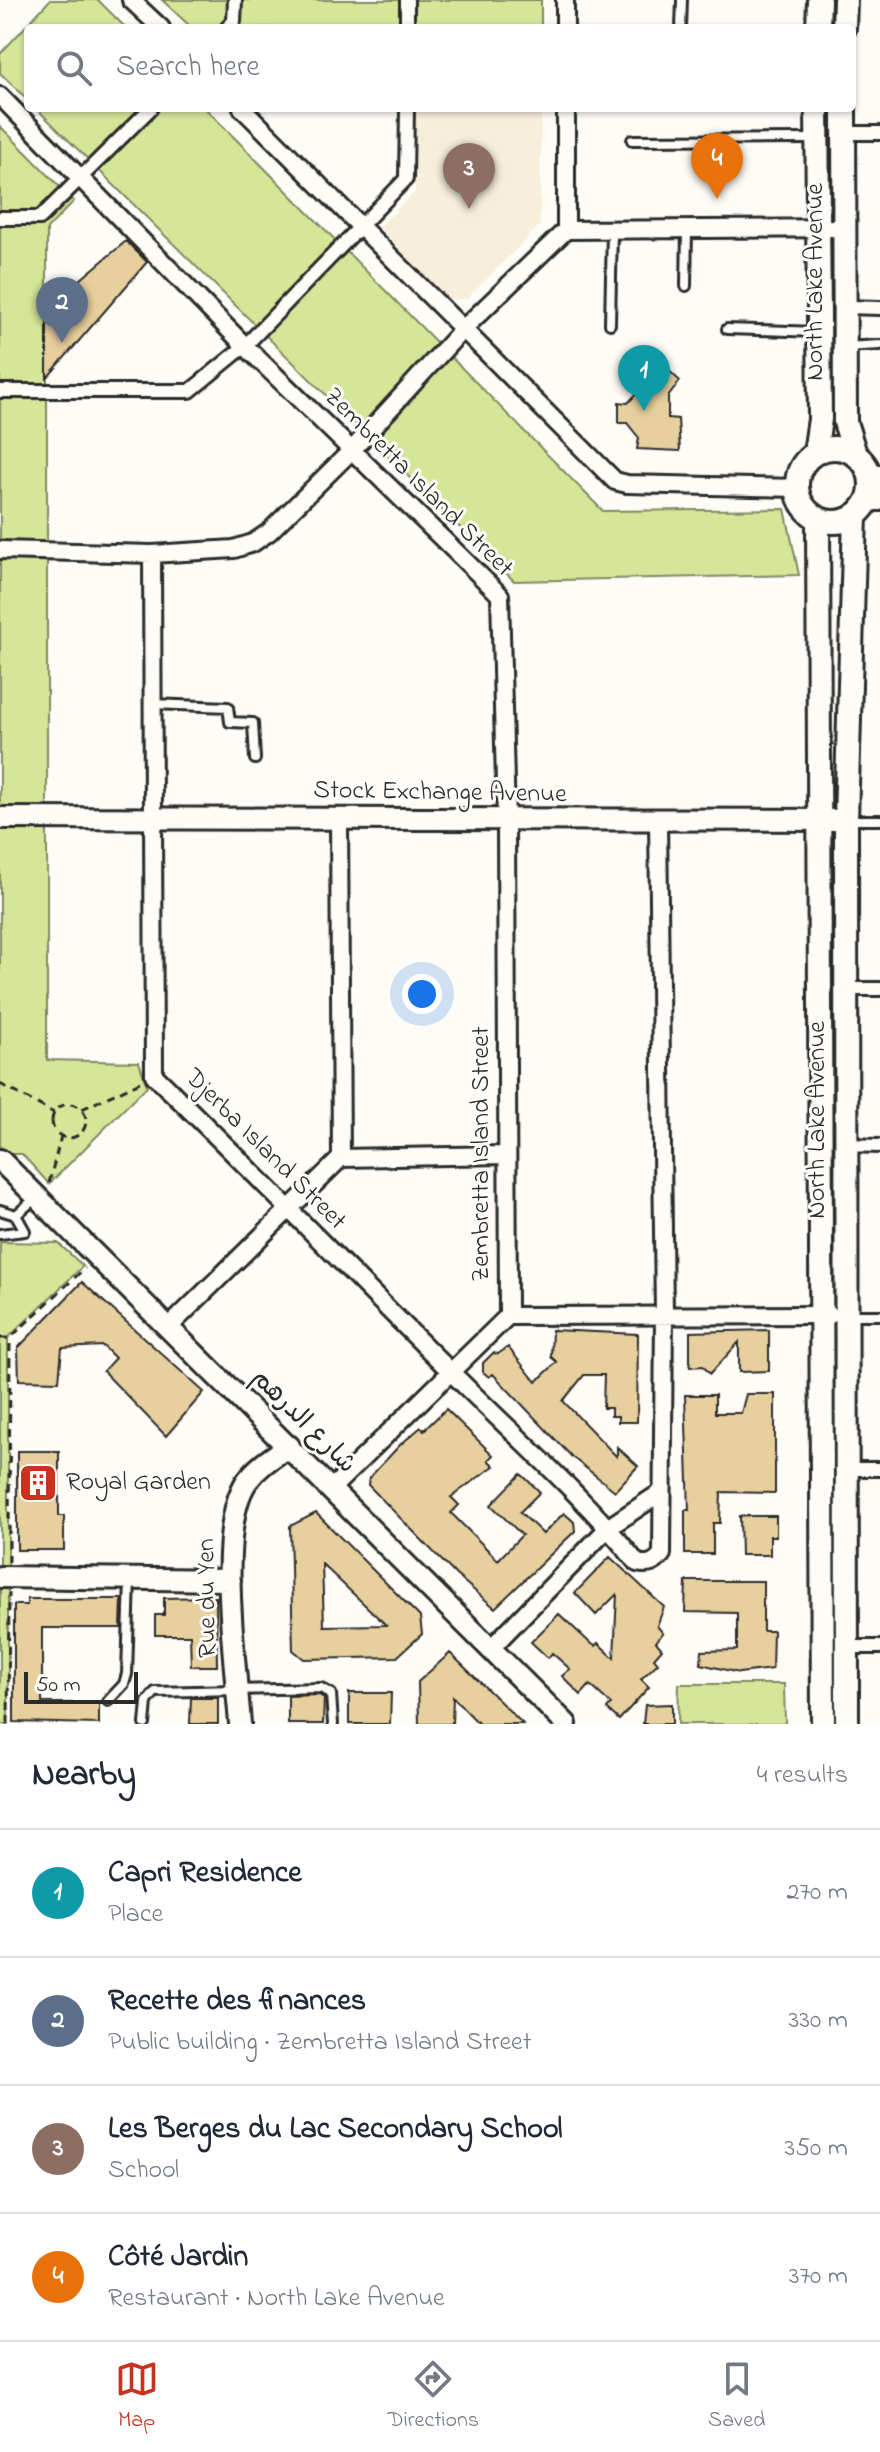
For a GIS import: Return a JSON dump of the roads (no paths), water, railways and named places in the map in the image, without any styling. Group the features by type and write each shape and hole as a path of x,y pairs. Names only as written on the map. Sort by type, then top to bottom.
{"main road":[{"path":"818,24 819,0"},
{"path":"844,24 845,0"},
{"name":"North Lake Avenue","path":"815,453 820,419 817,112"},
{"name":"North Lake Avenue","path":"844,112 845,422 855,454"},
{"path":"842,448 855,454 875,475 868,505 830,521 818,518 802,502 798,488 801,468 815,453 842,448"},
{"name":"North Lake Avenue","path":"847,1724 846,820 868,505"},
{"name":"North Lake Avenue","path":"818,518 823,1724"}],"street":[{"path":"131,0 157,24"},
{"path":"231,24 234,21 235,0"},
{"path":"407,0 407,24"},
{"path":"565,0 565,24"},
{"name":"Zembretta Island Street","path":"0,96 245,346 500,595 506,820 508,1316"},
{"path":"0,218 40,218 147,112"},
{"path":"246,112 615,481 627,484 798,488"},
{"path":"0,391 190,391 245,346 406,179 407,112"},
{"path":"566,112 566,230"},
{"path":"844,133 880,133"},
{"path":"0,550 152,554 234,549 253,543 269,532 352,450 462,330 566,230 844,228"},
{"path":"843,307 880,308"},
{"name":"Djerba Island Street","path":"152,554 154,1075 290,1206 452,1374 609,1527 637,1563 652,1564 662,1554 660,1493"},
{"name":"Stock Exchange Avenue","path":"0,818 846,820"},
{"path":"339,818 341,1158"},
{"path":"492,1647 609,1527 660,1493 664,1314 658,820"},
{"path":"846,989 880,989"},
{"path":"845,1145 880,1146"},
{"path":"170,1326 341,1158 505,1155"},
{"name":"شارع الدرهم","path":"0,1160 97,1253 566,1724"},
{"path":"332,1488 508,1316 847,1315"},
{"name":"Rue du Yen","path":"240,1724 230,1580 233,1515 245,1484 260,1466 289,1446"},
{"path":"846,1469 880,1469"},
{"path":"4,1577 230,1580"},
{"path":"847,1647 880,1647"}],"lane":[{"path":"681,24 682,0"},
{"path":"632,140 817,139"},
{"path":"686,286 687,229"},
{"path":"610,324 612,230"},
{"path":"727,329 818,332"},
{"path":"844,347 880,345"},
{"path":"152,704 228,707 230,722 253,723 255,759"},
{"name":"Stock Exchange Avenue","path":"846,820 880,820"},
{"path":"16,1215 41,1200"},
{"path":"0,1210 16,1215 25,1231 0,1234"},
{"path":"847,1315 880,1315"},
{"path":"108,1701 124,1684 127,1674 130,1578"},
{"path":"145,1724 147,1702 155,1692 327,1690 331,1694 333,1724"}],"place":[{"name":"Côté Jardin","path":"717,199"},
{"name":"Les Berges du Lac Secondary School","path":"469,209"},
{"name":"Recette des finances","path":"62,343"},
{"name":"Capri Residence","path":"644,411"},
{"name":"Royal Garden","path":"38,1483"}]}
